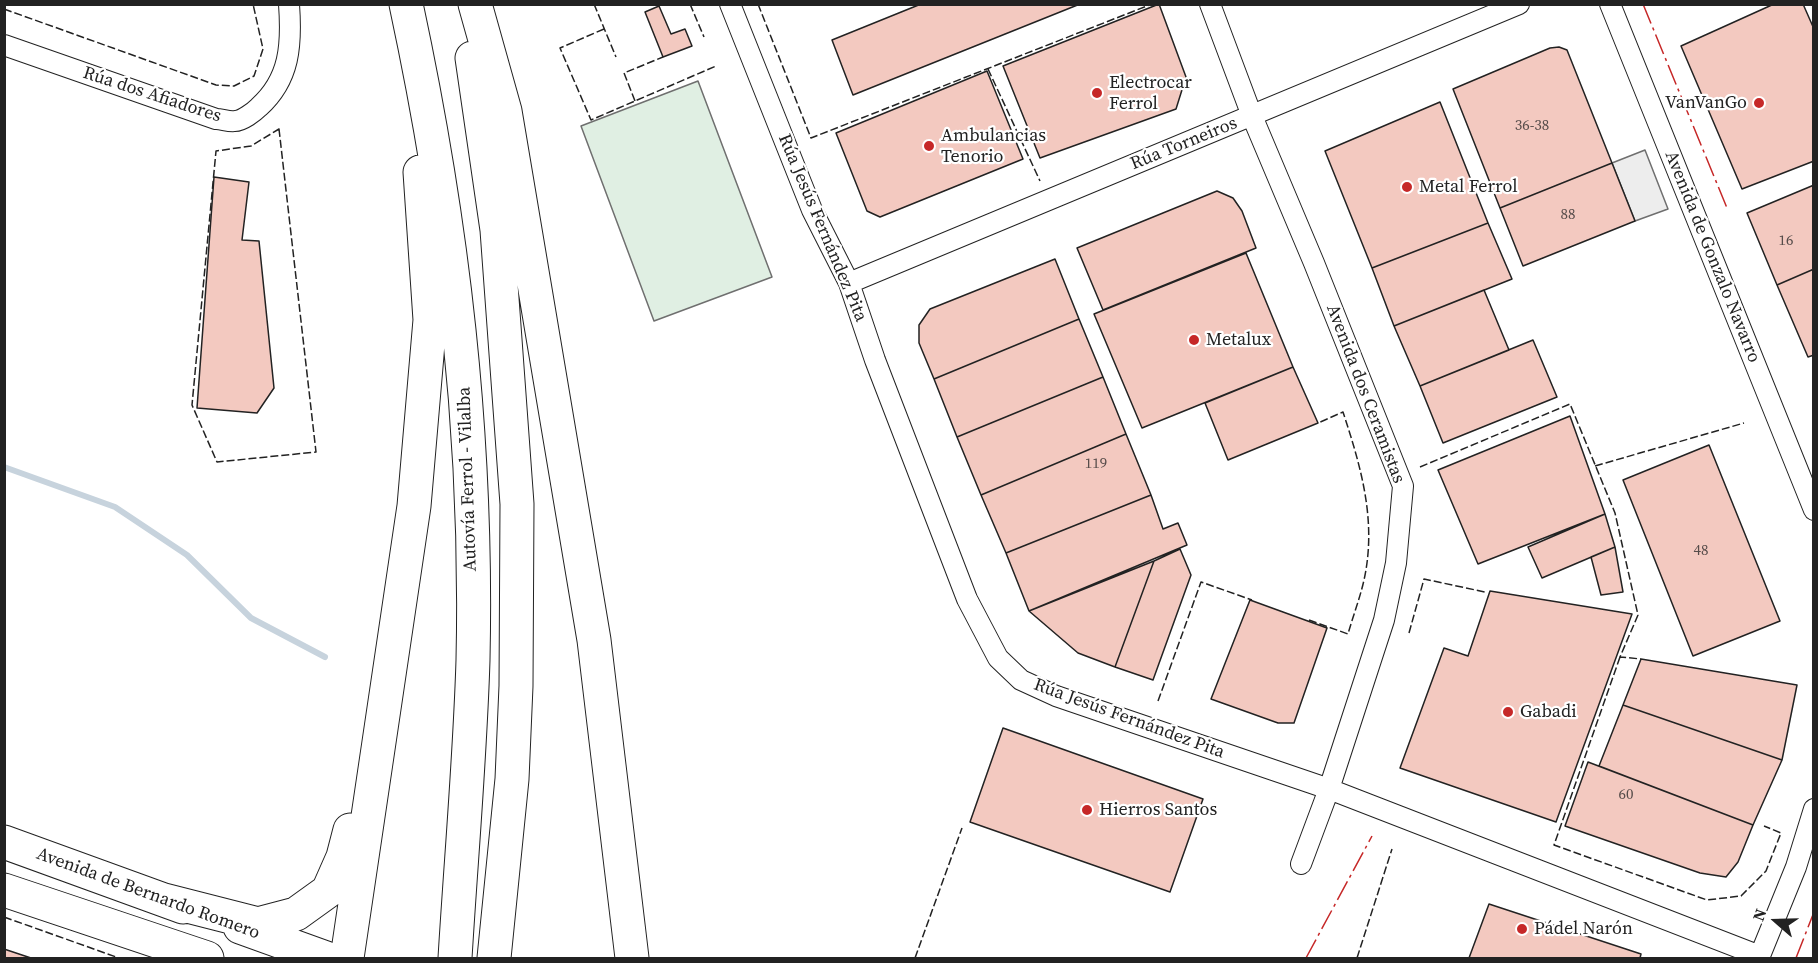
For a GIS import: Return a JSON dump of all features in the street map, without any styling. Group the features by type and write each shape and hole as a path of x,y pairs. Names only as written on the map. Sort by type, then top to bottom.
{"highway":[{"path":"462,4 497,230 517,504 516,686 512,779 494,958"},
{"path":"475,4 505,111 594,640 632,958"},
{"path":"347,958 414,506 430,320 407,12"},
{"name":"Autovía Ferrol - Vilalba","path":"407,12 449,232 462,340 469,447 472,660 454,958"},
{"path":"164,900 258,924 296,914 328,891 343,856 395,641"},
{"name":"Avenida de Bernardo Romero","path":"4,842 326,958"},
{"path":"4,890 207,958"},
{"path":"146,937 195,958"}],"street":[{"name":"Rúa dos Afiadores","path":"4,45 216,119 236,122 256,111 274,94 287,69 291,35 289,4"},
{"name":"Rúa Jesús Fernández Pita","path":"730,4 812,210 849,283 942,536 968,599 998,658 1021,680 1056,696 1329,789 1759,957"},
{"name":"Avenida dos Ceramistas","path":"1210,4 1252,116 1314,262 1403,486 1396,563 1384,620 1329,789 1301,864"},
{"name":"Rúa Torneiros","path":"849,283 1519,4"},
{"name":"Avenida de Gonzalo Navarro","path":"1610,4 1814,510"},
{"path":"1759,957 1796,867 1814,808"}],"green space":[{"path":"698,81 772,277 654,321 581,126"}],"shaded area":[{"path":"1645,150 1668,209 1635,221 1612,163"}],"building":[{"path":"921,4 1080,4 853,95 832,40"},
{"name":"Electrocar Ferrol","path":"1159,4 1186,77 1176,109 1040,158 1003,66"},
{"name":"VanVanGo","path":"1774,4 1803,4 1814,29 1814,161 1742,189 1681,46"},
{"path":"659,6 671,34 685,29 692,46 663,57 645,12"},
{"path":"1559,47 1567,50 1612,163 1500,208 1453,89 1550,48"},
{"name":"Ambulancias Tenorio","path":"987,71 1023,159 880,217 867,211 836,133"},
{"name":"Metal Ferrol","path":"1440,102 1488,223 1372,268 1325,151"},
{"path":"1612,163 1635,221 1523,266 1500,208"},
{"path":"214,177 249,182 242,240 259,241 274,388 257,413 197,408"},
{"path":"1814,185 1814,269 1777,285 1747,213"},
{"path":"1217,191 1233,198 1242,211 1256,248 1103,310 1077,248"},
{"path":"1488,223 1512,279 1394,326 1372,268"},
{"name":"Metalux","path":"1246,253 1293,367 1142,428 1094,314"},
{"path":"1055,259 1079,319 934,379 919,343 919,325 930,309"},
{"path":"1814,269 1814,355 1808,357 1777,285"},
{"path":"1484,290 1509,350 1420,386 1394,326"},
{"path":"1079,319 1103,377 957,437 934,379"},
{"path":"1533,340 1557,397 1443,443 1420,386"},
{"path":"1293,367 1318,423 1228,460 1205,403"},
{"path":"1103,377 1126,434 981,495 957,437"},
{"path":"1570,416 1605,514 1478,564 1438,470"},
{"path":"1126,434 1151,495 1006,553 981,495"},
{"path":"1709,445 1780,621 1693,656 1623,480"},
{"path":"1151,495 1163,529 1178,523 1187,545 1029,611 1006,553"},
{"path":"1605,514 1615,547 1542,578 1528,547"},
{"path":"1615,547 1623,592 1601,595 1591,557"},
{"path":"1180,549 1191,575 1153,680 1115,667 1154,561"},
{"path":"1154,561 1115,667 1078,653 1029,611"},
{"name":"Gabadi","path":"1490,591 1632,614 1556,822 1400,768 1444,648 1468,656"},
{"path":"1250,600 1327,628 1294,723 1278,723 1211,699"},
{"path":"1641,659 1797,685 1782,760 1623,705"},
{"path":"1623,705 1782,760 1753,825 1599,766"},
{"name":"Hierros Santos","path":"1003,728 1203,799 1170,892 970,822"},
{"path":"1588,762 1753,825 1738,862 1726,877 1700,873 1565,826"},
{"name":"Pádel Narón","path":"1489,904 1641,954 1640,958 1469,958"},
{"path":"4,949 31,958 4,958"}],"waterway":[{"path":"4,467 115,507 187,555 251,618 325,657"}],"fence":[{"path":"4,9 216,85 234,86 254,76 263,49 253,4"},
{"path":"594,4 616,57"},
{"path":"690,4 704,37"},
{"path":"758,4 811,138 1152,4"},
{"path":"604,29 560,48 591,120 716,66"},
{"path":"635,101 624,73 663,57"},
{"path":"988,69 1040,181"},
{"path":"279,129 316,452 217,462 192,405 216,151 251,146 279,129"},
{"path":"1420,467 1570,404 1615,513 1638,615 1620,657 1641,659"},
{"path":"1309,620 1348,634 1361,594 1368,558 1369,537 1361,474 1343,412 1318,423"},
{"path":"1595,466 1744,423"},
{"path":"1409,633 1424,579 1485,592"},
{"path":"1158,701 1201,582 1252,600"},
{"path":"1620,657 1554,845 1707,900 1741,896 1766,871 1781,833 1764,826"},
{"path":"915,958 962,828"},
{"path":"1357,958 1392,849"},
{"path":"4,917 119,958"}],"power":[{"path":"1643,4 1727,208"},
{"path":"1306,958 1372,836"},
{"path":"1796,958 1814,912"}],"place":[{"name":"Electrocar Ferrol","path":"1097,93"},
{"name":"VanVanGo","path":"1759,103"},
{"name":"Ambulancias Tenorio","path":"929,146"},
{"name":"Metal Ferrol","path":"1407,187"},
{"name":"Metalux","path":"1194,340"},
{"name":"Gabadi","path":"1508,712"},
{"name":"Hierros Santos","path":"1087,810"},
{"name":"Pádel Narón","path":"1522,929"}]}
